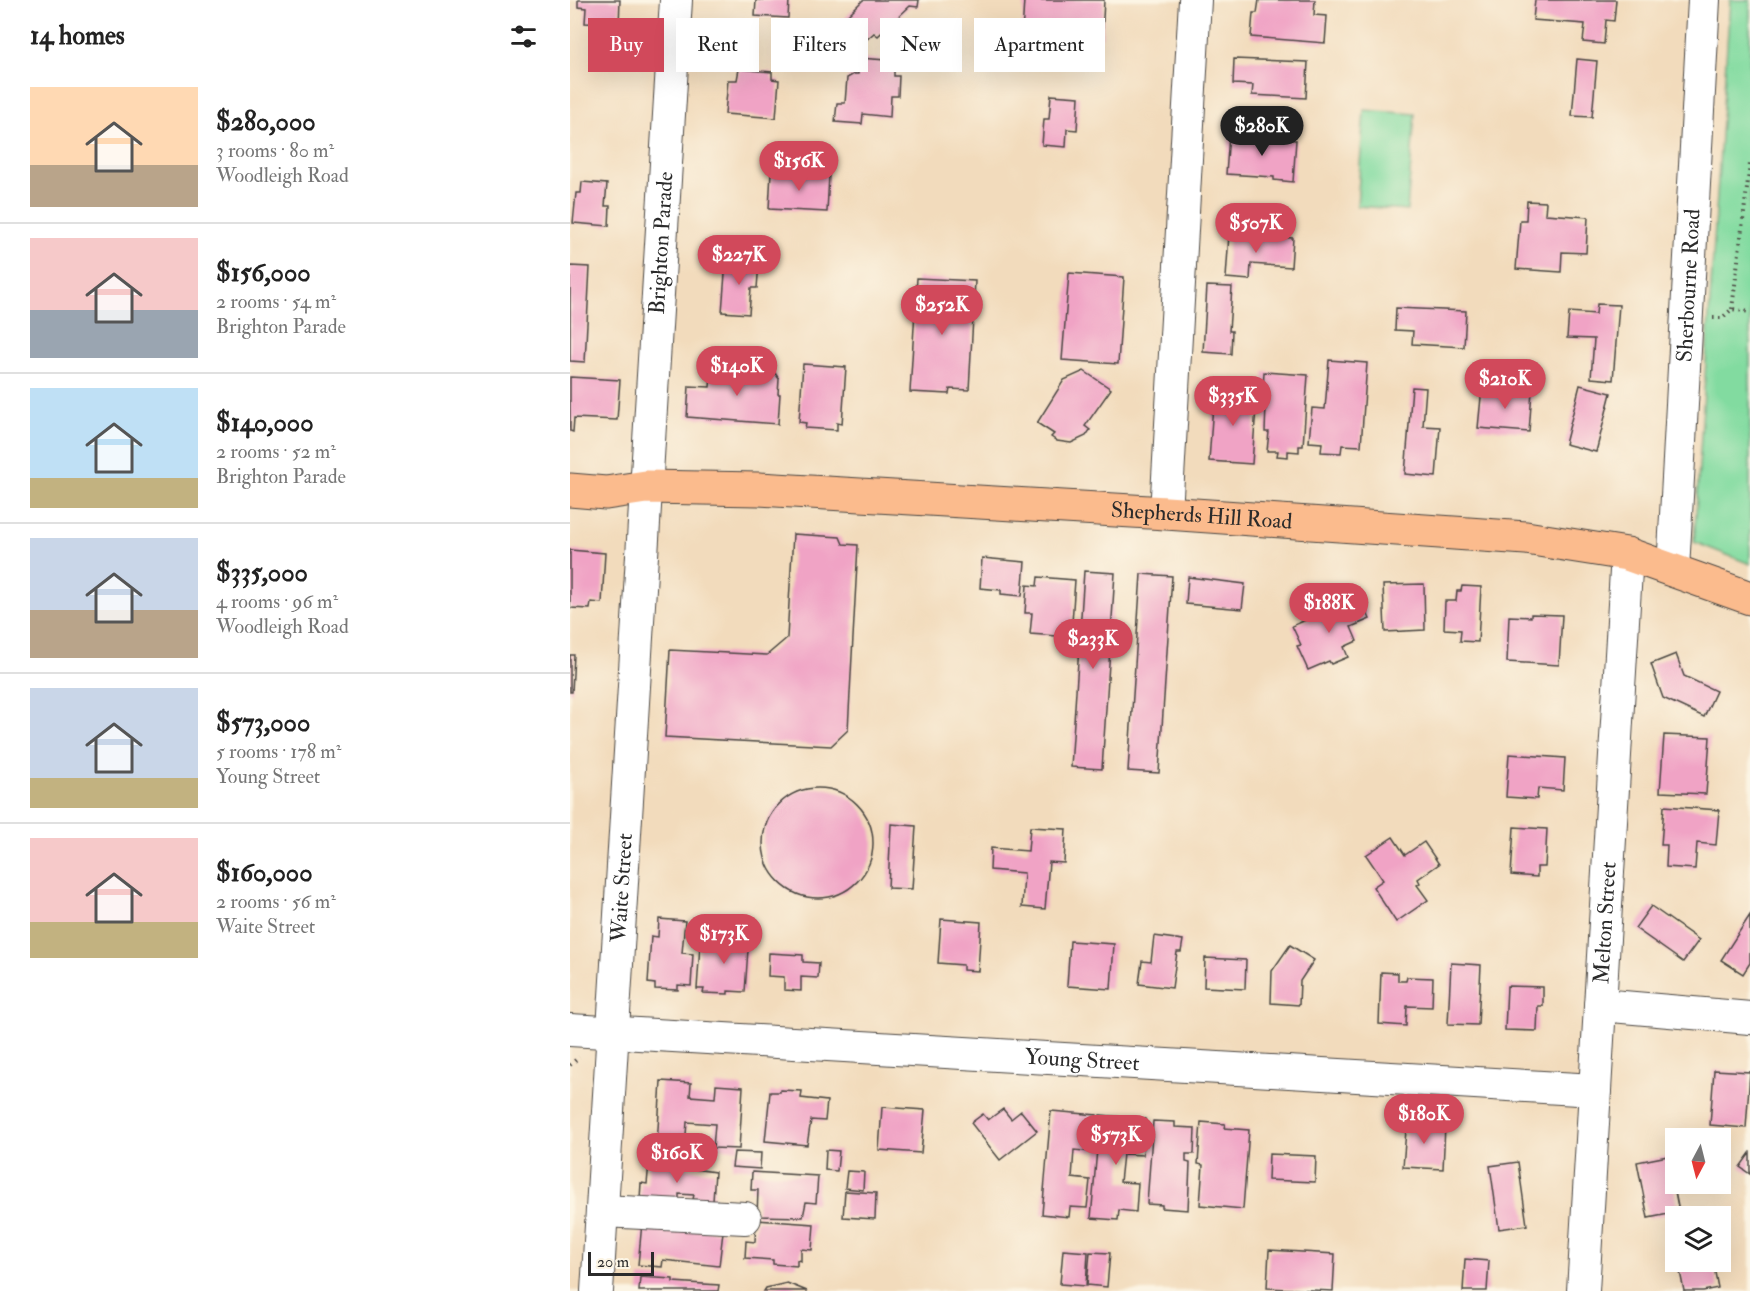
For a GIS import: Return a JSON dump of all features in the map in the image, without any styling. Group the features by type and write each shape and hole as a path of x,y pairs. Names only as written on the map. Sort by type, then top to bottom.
{"main road":[{"name":"Shepherds Hill Road","path":"570,471 604,473 646,487"},
{"name":"Shepherds Hill Road","path":"570,490 606,492 646,487 759,489 1166,513 1526,538 1628,554 1750,598"}],"street":[{"name":"Brighton Parade","path":"646,487 676,0"},
{"path":"1166,513 1195,0"},
{"name":"Sherbourne Road","path":"1673,570 1704,0"},
{"name":"Waite Street","path":"597,1291 646,487"},
{"name":"Melton Street","path":"1583,1291 1628,554"},
{"path":"1600,1005 1750,1018"},
{"name":"Young Street","path":"570,1030 1595,1090"},
{"path":"602,1211 745,1218"}],"path":[{"path":"1687,316 1722,318 1732,309 1750,164"},
{"path":"1732,309 1750,312"}],"green space":[{"path":"1730,0 1750,0 1750,564 1694,542"},
{"path":"1364,110 1415,114 1407,210 1357,206"}],"building":[{"path":"578,0 620,0 619,18 588,18 588,23 585,23 586,8 578,7"},
{"path":"756,0 789,0 788,18 755,16"},
{"path":"863,0 919,0 918,7 910,6 897,18 880,18 878,36 874,33 868,38 868,18 845,18"},
{"path":"1024,0 1104,0 1103,18 1023,18"},
{"path":"1259,0 1315,0 1314,15 1327,16 1325,43 1251,37 1253,13 1257,13"},
{"path":"1535,0 1616,0 1614,21 1606,20 1604,44 1583,42 1585,24 1533,20"},
{"path":"868,59 880,60 880,72 894,72 894,76 899,76 898,96 891,96 890,117 863,114 862,124 835,122 837,103 845,103 847,78 858,72 868,72"},
{"path":"1234,59 1308,62 1306,98 1252,95 1253,85 1233,84"},
{"path":"1577,59 1597,61 1592,117 1572,116"},
{"path":"738,72 772,72 772,79 779,80 776,118 725,114 728,80 737,80"},
{"path":"1051,95 1079,97 1077,130 1067,129 1066,147 1042,145 1044,119 1049,119"},
{"path":"1229,135 1296,140 1293,182 1274,180 1274,177 1226,174"},
{"path":"771,172 829,175 827,212 769,209"},
{"path":"582,182 607,184 605,206 610,206 609,226 573,223 576,193 581,193"},
{"path":"1527,201 1546,202 1545,214 1588,217 1586,253 1562,252 1561,272 1516,269 1520,220 1526,220"},
{"path":"1229,234 1293,238 1291,267 1251,264 1250,280 1226,278"},
{"path":"726,261 759,263 757,288 751,288 749,314 722,312"},
{"path":"570,266 590,267 585,362 570,361"},
{"path":"1069,273 1124,277 1118,364 1062,360"},
{"path":"917,278 975,281 969,390 950,389 949,394 910,392"},
{"path":"1207,286 1232,287 1229,331 1232,331 1231,354 1203,352"},
{"path":"1597,304 1619,305 1613,380 1591,378 1594,339 1567,338 1569,312 1596,314"},
{"path":"1396,308 1466,311 1464,347 1412,344 1413,331 1395,330"},
{"path":"1329,360 1367,363 1361,446 1342,445 1341,453 1321,452 1322,443 1309,442 1312,408 1325,409"},
{"path":"803,364 846,367 842,424 837,423 837,430 805,428 806,423 799,422"},
{"path":"712,366 775,373 779,379 778,394 780,394 778,424 687,417 689,386 710,387"},
{"path":"1084,371 1111,389 1085,426 1090,430 1086,436 1071,443 1057,441 1051,437 1054,434 1037,423 1064,380"},
{"path":"1264,372 1308,375 1303,446 1299,446 1299,452 1288,451 1288,457 1277,456 1278,451 1267,451 1269,432 1265,432 1266,405 1262,405"},
{"path":"570,377 620,380 617,420 574,418 573,432 570,431"},
{"path":"1580,385 1611,393 1596,452 1565,444"},
{"path":"1412,387 1426,388 1423,426 1440,427 1436,477 1405,474"},
{"path":"1482,387 1532,391 1529,432 1478,428"},
{"path":"1214,390 1257,393 1252,464 1209,461"},
{"path":"793,534 840,537 843,544 858,545 848,730 831,746 665,737 670,650 767,655 787,638"},
{"path":"570,550 605,553 602,603 591,602 590,609 570,608"},
{"path":"982,558 1025,562 1022,596 1001,594 1001,590 980,588"},
{"path":"1084,571 1115,573 1102,769 1071,767"},
{"path":"1141,574 1172,576 1159,773 1128,771"},
{"path":"1038,577 1075,580 1071,637 1030,634 1032,613 1025,613 1027,585 1037,586"},
{"path":"1188,577 1245,584 1242,609 1186,604"},
{"path":"1424,584 1425,630 1385,632 1383,585"},
{"path":"1462,586 1481,587 1478,642 1460,641 1461,630 1444,629 1445,601 1456,601 1457,591 1461,591"},
{"path":"1361,599 1370,619 1351,627 1357,641 1344,647 1348,657 1331,664 1329,661 1308,670 1297,646 1301,645 1292,626 1343,604 1344,607"},
{"path":"1531,614 1562,615 1559,665 1507,662 1509,616 1531,617"},
{"path":"1676,654 1684,676 1716,691 1704,717 1663,698 1651,664"},
{"path":"570,655 574,655 572,692 570,692"},
{"path":"1664,735 1710,737 1706,794 1660,792"},
{"path":"1509,754 1565,758 1563,790 1538,788 1537,799 1506,797"},
{"path":"818,788 839,793 857,804 868,822 873,843 868,864 857,882 839,893 818,898 797,893 779,882 768,864 763,843 768,822 779,804 797,793"},
{"path":"1664,806 1719,810 1716,845 1697,843 1695,869 1666,867 1667,845 1661,845"},
{"path":"891,824 916,826 912,889 888,888"},
{"path":"1030,827 1066,829 1064,863 1049,862 1045,909 1022,907 1024,873 990,870 991,848 1028,851"},
{"path":"1514,827 1547,829 1545,867 1537,867 1537,877 1511,875"},
{"path":"1393,837 1405,855 1424,842 1439,864 1418,879 1420,883 1417,885 1428,900 1396,922 1373,887 1383,880 1366,855"},
{"path":"1651,906 1699,940 1683,962 1635,928"},
{"path":"1750,915 1750,963 1743,974 1721,960"},
{"path":"659,919 685,921 682,953 693,954 691,986 678,985 678,990 655,989 655,984 648,983 651,936 658,937"},
{"path":"941,919 981,922 978,971 963,970 963,965 938,963"},
{"path":"717,932 749,935 745,992 703,993 704,989 697,989 700,945 716,946"},
{"path":"1154,936 1183,940 1181,952 1177,952 1172,988 1139,984 1142,961 1151,962"},
{"path":"1070,941 1114,944 1111,989 1067,986"},
{"path":"1290,945 1314,960 1300,981 1299,1005 1271,1003 1272,971"},
{"path":"769,953 803,955 803,962 819,963 818,978 801,977 801,991 784,990 784,977 768,976"},
{"path":"1205,958 1246,960 1245,989 1204,987"},
{"path":"1451,963 1481,965 1478,1025 1448,1024"},
{"path":"1381,972 1398,973 1398,981 1406,981 1407,977 1433,978 1432,1007 1407,1006 1406,1026 1379,1024"},
{"path":"1507,986 1543,987 1543,1006 1538,1006 1537,1031 1505,1030"},
{"path":"1714,1070 1750,1072 1746,1128 1710,1125"},
{"path":"661,1081 691,1083 690,1096 715,1098 716,1085 743,1087 739,1149 713,1148 715,1124 687,1122 685,1147 657,1145"},
{"path":"780,1090 802,1091 801,1098 827,1101 825,1121 811,1120 807,1145 765,1141 770,1092 780,1092"},
{"path":"882,1107 925,1110 921,1153 879,1150"},
{"path":"1003,1109 1011,1119 1021,1111 1037,1131 1000,1160 971,1123 983,1114 988,1120"},
{"path":"1051,1111 1097,1115 1094,1152 1074,1150 1072,1178 1090,1180 1087,1208 1070,1207 1069,1217 1042,1214"},
{"path":"1100,1115 1146,1119 1143,1155 1123,1154 1120,1182 1138,1183 1136,1212 1119,1210 1118,1220 1091,1218"},
{"path":"1407,1118 1428,1119 1428,1125 1445,1126 1443,1169 1403,1167"},
{"path":"1153,1121 1175,1122 1175,1127 1195,1128 1194,1154 1186,1154 1186,1162 1190,1163 1188,1210 1147,1204"},
{"path":"1201,1122 1225,1124 1224,1128 1249,1130 1243,1209 1200,1205 1203,1165 1198,1164"},
{"path":"826,1150 839,1151 837,1171 825,1170"},
{"path":"734,1152 761,1153 760,1169 732,1167"},
{"path":"1750,1153 1750,1174 1740,1167"},
{"path":"1269,1154 1316,1156 1315,1182 1268,1180"},
{"path":"1665,1157 1665,1194 1675,1194 1678,1206 1665,1206 1665,1215 1648,1218 1637,1162"},
{"path":"1518,1162 1527,1225 1499,1229 1490,1166"},
{"path":"649,1163 715,1172 713,1201 693,1199 694,1195 679,1194 679,1202 640,1199 641,1183 647,1184"},
{"path":"847,1171 864,1172 863,1190 845,1188"},
{"path":"752,1172 818,1176 816,1203 806,1202 803,1217 757,1216 758,1190 751,1190"},
{"path":"845,1191 876,1193 875,1219 843,1217"},
{"path":"756,1220 814,1224 812,1250 801,1249 801,1261 797,1260 797,1266 773,1264 773,1260 745,1258 746,1241 755,1242"},
{"path":"642,1223 723,1232 719,1266 663,1260 662,1267 638,1265"},
{"path":"1063,1250 1088,1252 1086,1286 1060,1284"},
{"path":"1269,1250 1335,1254 1333,1291 1267,1288"},
{"path":"1090,1252 1110,1253 1107,1287 1087,1285"},
{"path":"1465,1259 1489,1261 1487,1291 1463,1291"},
{"path":"1680,1272 1715,1272 1718,1288 1684,1291"},
{"path":"640,1277 719,1285 718,1291 639,1291"},
{"path":"787,1283 807,1291 764,1291 766,1288"}]}
